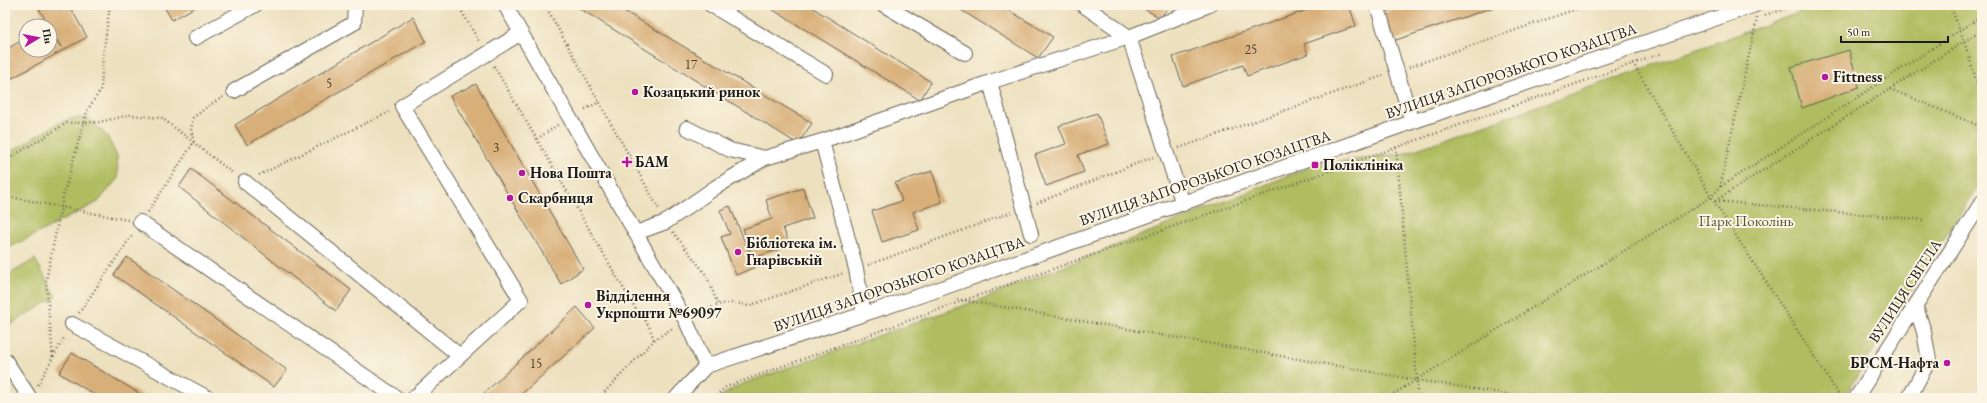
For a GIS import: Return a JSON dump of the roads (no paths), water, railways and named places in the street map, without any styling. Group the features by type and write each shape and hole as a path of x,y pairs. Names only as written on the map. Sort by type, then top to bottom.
{"street":[{"path":"195,38 255,5"},
{"path":"234,91 354,24 355,5"},
{"path":"505,5 686,321 706,366"},
{"path":"711,5 826,74"},
{"path":"884,5 965,53"},
{"path":"1083,5 1130,37 1183,204"},
{"path":"636,233 666,222 716,187 765,158 822,141 990,82 1130,37 1209,5"},
{"path":"1377,5 1412,122"},
{"name":"ВУЛИЦЯ ЗАПОРОЗЬКОГО КОЗАЦТВА","path":"676,398 706,366 931,292 1412,122 1624,49 1756,11"},
{"path":"414,398 522,300 402,106 488,55 521,33"},
{"path":"990,82 1031,234"},
{"path":"686,128 730,150 765,158"},
{"path":"822,141 856,269 864,314"},
{"path":"244,182 460,356"},
{"name":"ВУЛИЦЯ СВІТЛА","path":"1856,398 1916,307 1982,202"},
{"path":"140,222 397,398"},
{"path":"1909,398 1929,360 1924,332 1916,307"},
{"path":"72,324 208,398"},
{"path":"5,360 32,395"}],"place":[{"name":"Fittness","path":"1825,77"},
{"name":"Козацький ринок","path":"635,92"},
{"name":"БАМ","path":"627,162"},
{"name":"Поліклініка","path":"1315,165"},
{"name":"Нова Пошта","path":"522,173"},
{"name":"Скарбниця","path":"510,198"},
{"name":"Бібліотека ім. Гнарівській","path":"738,252"},
{"name":"Відділення Укрпошти №69097","path":"588,305"},
{"name":"БРСМ-Нафта","path":"1947,363"}],"park label":[{"name":"Парк Поколінь","path":"1746,221"}]}
